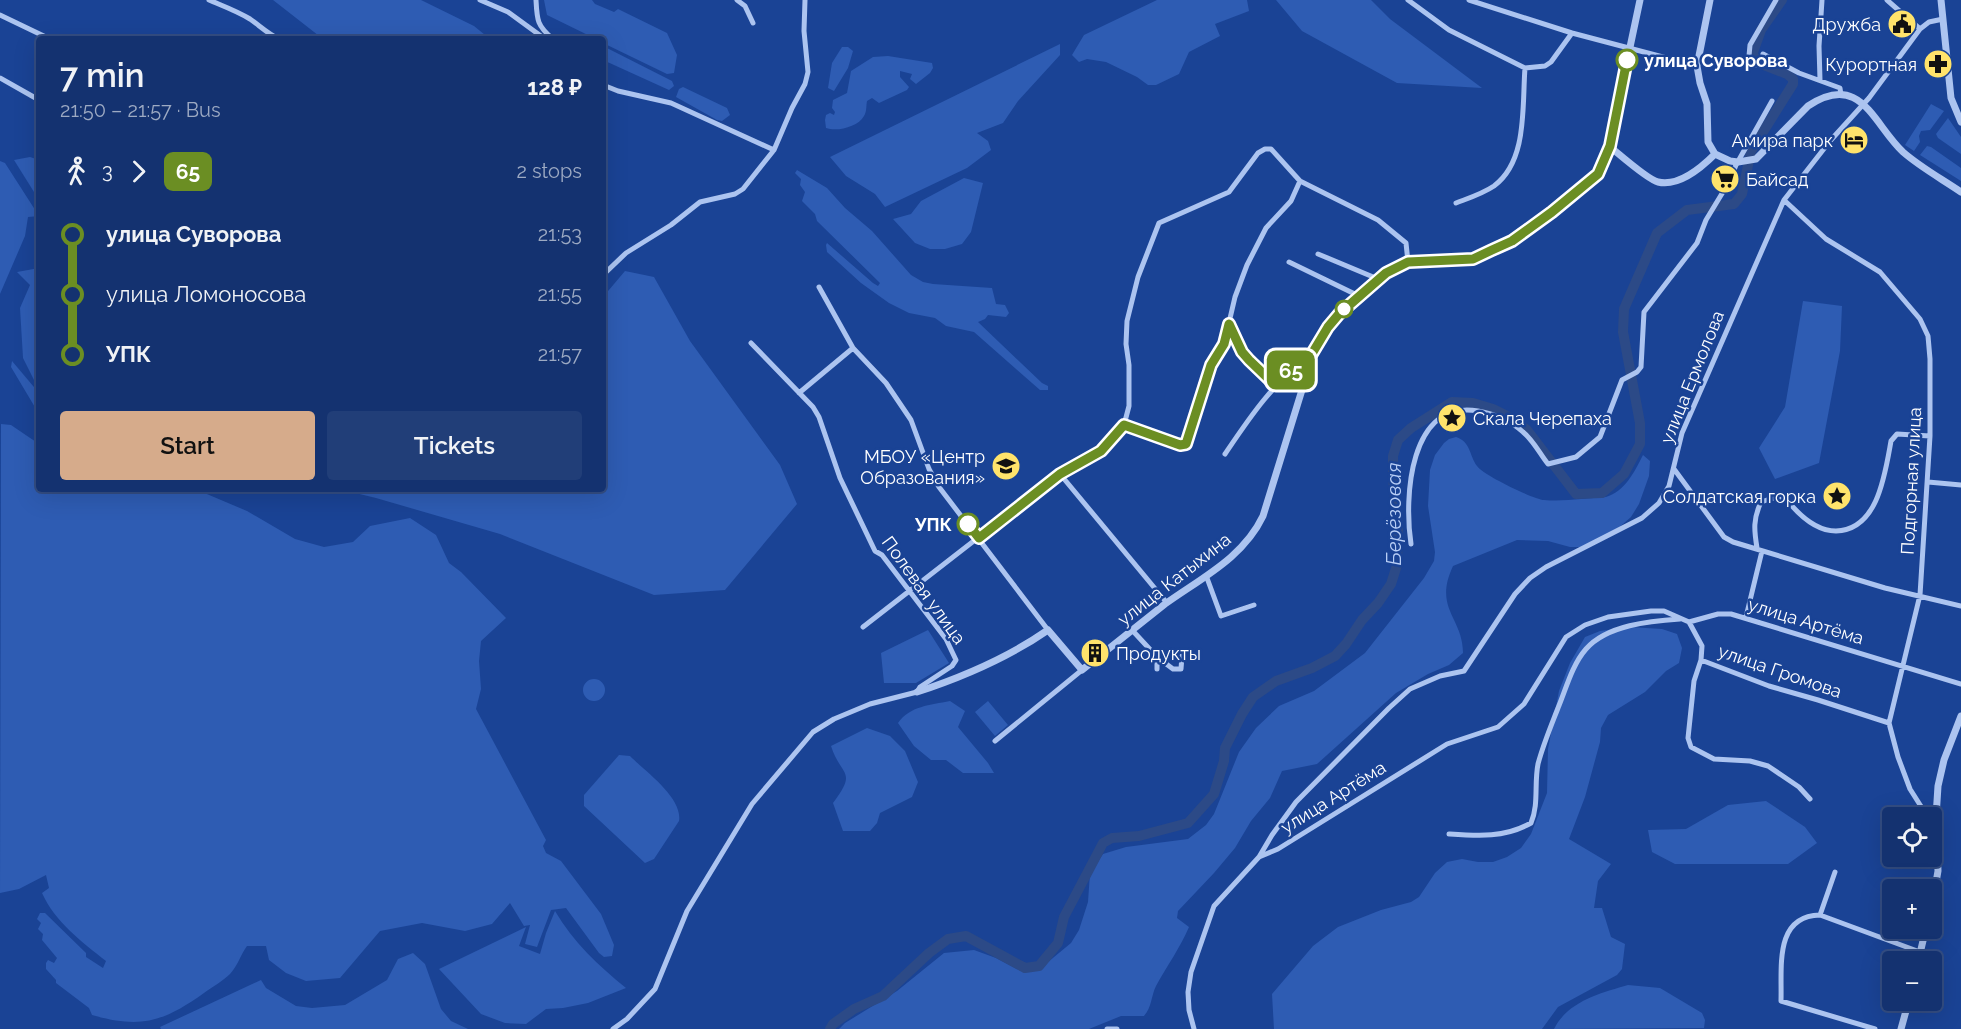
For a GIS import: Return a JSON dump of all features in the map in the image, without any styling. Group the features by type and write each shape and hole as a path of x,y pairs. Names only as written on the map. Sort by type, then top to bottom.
{"street":[{"path":"209,0 251,20 273,36"},
{"path":"480,0 508,12 541,36"},
{"path":"536,0 540,28 549,36"},
{"path":"737,0 745,6 753,23"},
{"path":"606,272 626,253 671,225 700,202 735,194 743,189 774,150 792,108 806,84 808,72 804,31 805,0"},
{"path":"1408,0 1449,30 1525,68 1545,66 1551,62 1572,33"},
{"path":"1469,0 1572,33 1697,66"},
{"name":"улица Катыхина","path":"995,741 1167,603 1207,578 1245,544 1263,516 1306,377 1310,357 1328,327 1359,296 1386,273 1408,262 1473,259 1512,241 1598,174 1610,146 1641,0"},
{"path":"1710,0 1697,66 1707,104 1708,142 1716,154 1723,158 1740,161 1755,160 1808,106 1818,100 1841,95 1863,104 1879,120 1902,151 1961,192"},
{"path":"1756,65 1749,56 1750,45 1776,0"},
{"path":"1820,80 1819,46 1822,0"},
{"path":"1887,0 1920,29"},
{"path":"1941,0 1951,98 1961,122"},
{"path":"0,15 44,36"},
{"name":"улица Ермолова","path":"1259,857 1296,802 1389,708 1410,689 1440,676 1464,671 1515,594 1530,578 1546,567 1642,518 1659,503 1669,486 1682,433 1784,200 1819,154 1863,104 1920,29 1929,22 1943,19"},
{"path":"1763,54 1799,73 1840,88 1841,95"},
{"path":"1456,203 1483,193 1497,184 1510,166 1518,149 1521,133 1525,68"},
{"path":"0,78 36,98"},
{"path":"606,85 618,91 671,103 774,150"},
{"path":"1411,544 1407,520 1408,495 1420,443 1429,429 1453,411 1472,410 1492,414 1511,422 1525,433 1553,463 1576,457 1600,437 1622,380 1641,367 1644,312 1697,243 1712,210 1772,101"},
{"path":"1610,146 1656,182 1662,183 1687,176 1716,154"},
{"path":"863,627 1060,474 1101,451 1124,425 1129,406 1127,321 1138,277 1159,223 1229,192 1258,153 1271,149 1300,181 1378,220 1406,243 1408,262"},
{"path":"1124,425 1180,445 1186,444 1211,365 1224,344 1235,297 1247,265 1266,228 1291,201 1300,181"},
{"name":"Подгорная улица","path":"1784,200 1826,239 1880,272 1920,319 1928,336 1930,436 1920,595 1889,723 1910,789 1921,807"},
{"path":"1318,254 1378,279"},
{"path":"1289,262 1359,296"},
{"path":"819,287 853,348 886,383 902,405 911,420 928,469 939,487 1048,630 1082,670"},
{"path":"1229,324 1242,352 1275,385"},
{"name":"Полевая улица","path":"751,343 813,407 819,417 840,478 875,552 882,555 910,591 946,639 956,660 952,666 920,687 917,692"},
{"path":"800,393 853,348"},
{"name":"улица Катыхина","path":"1225,454 1275,385 1292,369 1310,357"},
{"path":"1746,617 1760,550 1753,526 1755,514 1761,502 1773,498 1787,500 1812,524 1828,531 1848,531 1863,522 1876,500 1891,441 1896,435 1930,436"},
{"path":"1674,469 1724,537 1733,542 1885,588 1961,606"},
{"path":"1060,474 1167,603"},
{"path":"1928,482 1961,485"},
{"path":"1207,578 1221,616 1254,605"},
{"name":"улица Артёма","path":"1259,857 1278,849 1447,744 1498,728 1524,704 1566,637 1585,625 1608,618 1651,611 1664,612 1689,622 1718,614 1731,614 1961,684"},
{"path":"1449,834 1483,836 1506,834 1531,823 1535,814 1539,763 1564,693 1585,650 1598,639 1617,630 1660,620 1682,619"},
{"name":"улица Громова","path":"1689,622 1702,646 1701,660 1768,686 1889,723"},
{"path":"613,1029 627,1019 655,989 690,907 752,804 813,732 834,719 870,704 944,683 1022,648 1048,630"},
{"path":"1132,630 1157,657 1173,669 1181,669 1182,656"},
{"path":"1157,657 1157,669"},
{"path":"1701,660 1694,681 1688,738 1691,747 1714,759 1750,761 1768,766 1800,787 1810,798"},
{"path":"1937,807 1938,786 1944,760 1961,716"},
{"path":"1194,1029 1189,1010 1188,992 1191,972 1214,906 1259,857"},
{"path":"1820,915 1835,872"},
{"path":"1875,1029 1780,1001 1786,937 1791,926 1799,918 1820,915 1917,951"},
{"path":"1901,1029 1906,1011"},
{"path":"1107,1029 1118,1029"}],"shaded area":[{"path":"273,0 421,0 474,26 486,36 319,36"},
{"path":"544,0 592,0 595,4 614,12 618,9 667,33 677,55 674,73 667,74 606,44 606,36 590,36 547,15"},
{"path":"1157,0 1247,0 1249,11 1215,24 1220,36 1189,52 1179,74 1156,85 1148,85 1106,62 1087,59 1079,62 1072,55 1084,35"},
{"path":"1276,0 1371,0 1390,19 1482,88 1397,83 1302,31"},
{"path":"1060,44 1060,55 1018,101 1003,123 977,133 988,141 991,150 967,168 885,207 875,194 846,176 830,157"},
{"path":"842,47 848,47 853,51 848,68 834,91 828,88 832,63"},
{"path":"606,48 672,81 674,86 669,90 606,61"},
{"path":"888,56 932,63 933,68 916,84 910,79 912,74 900,71 900,77 909,87 907,90 879,103 872,98 867,101 864,116 852,126 826,128 826,115 830,113 834,115 833,100 847,93 851,71 873,57"},
{"path":"683,87 727,108 730,115 722,121 717,120 676,97 679,89"},
{"path":"1931,104 1944,111 1930,130 1921,131 1920,142 1914,151 1905,145"},
{"path":"1948,118 1961,137 1961,154 1938,138 1936,134"},
{"path":"1927,146 1961,168 1961,181 1920,155"},
{"path":"30,157 36,159 36,195 14,160"},
{"path":"0,161 5,163 36,211 36,216 28,217 25,236 0,294"},
{"path":"797,170 827,188 845,208 872,231 911,275 923,282 933,284 992,288 996,304 1005,305 1009,313 1006,317 988,315 978,322 1042,383 1048,386 1048,390 1040,390 974,332 946,326 935,318 909,313 889,303 861,283 827,252 827,243 873,283 878,286 880,283 817,221 815,214 802,201 805,192 800,185 801,179 795,173"},
{"path":"964,178 983,183 971,232 962,244 945,249 930,249 915,243 893,219 911,214 921,201"},
{"path":"36,269 36,384 23,358 20,308 30,285 17,272"},
{"path":"625,271 654,277 690,341 780,465 797,504 725,590 654,595 500,534 351,492 606,492 606,293"},
{"path":"1803,301 1842,306 1840,351 1819,463 1775,479 1759,448 1785,407"},
{"path":"12,361 36,389 36,409 11,367"},
{"path":"1,424 11,425 36,442 36,492 202,492 247,511 295,539 324,547 353,542 370,526 410,518 436,535 449,563 461,572 506,618 481,641 479,661 481,689 476,709 546,840 543,846 546,853 561,861 601,914 614,945 612,956 604,957 566,908 551,910 537,947 525,944 530,925 524,926 510,903 492,924 465,931 422,923 380,931 340,978 306,981 286,973 269,960 266,946 247,946 235,968 227,977 189,1003 176,1011 151,1020 124,1022 92,1015 89,1008 56,983 46,969 48,960 54,963 57,958 42,940 43,934 38,929 41,923 37,919 40,913 45,913 86,953 86,957 103,968 106,961 70,931 47,903 42,893 49,888 46,875 19,889 0,893"},
{"path":"1456,437 1467,445 1474,462 1481,470 1530,496 1544,500 1575,500 1606,497 1613,494 1624,486 1643,455 1650,461 1649,476 1639,504 1631,517 1607,538 1586,547 1570,547 1548,541 1517,540 1453,566 1446,593 1447,603 1459,630 1463,653 1449,665 1428,674 1396,693 1317,764 1282,771 1270,798 1251,821 1235,848 1178,911 1177,918 1189,927 1156,986 1149,1009 1144,1016 1121,1016 1089,1029 839,1029 897,991 944,953 974,950 1021,971 1035,971 1071,943 1079,930 1088,902 1090,873 1103,854 1126,847 1188,839 1206,825 1214,814 1239,752 1256,728 1279,706 1314,691 1365,653 1424,578 1434,561 1435,552 1428,506 1430,470 1435,455 1444,443"},
{"path":"1630,627 1662,629 1677,634 1682,648 1679,663 1666,671 1645,692 1608,715 1601,728 1600,742 1585,797 1569,839 1611,864 1598,881 1594,908 1602,908 1611,937 1625,944 1622,969 1617,975 1558,1007 1542,1029 1274,1029 1272,994 1313,946 1338,927 1381,910 1411,902 1419,897 1435,873 1447,862 1462,859 1493,862 1521,848 1531,834 1547,793 1548,749 1559,691 1570,663 1585,637 1600,631"},
{"path":"928,630 949,663 916,683 884,683 881,653"},
{"path":"594,679 602,682 605,690 602,698 594,701 586,698 583,690 586,682"},
{"path":"950,701 965,711 958,727 994,773 963,773 946,760 931,760 914,746 898,723 914,710"},
{"path":"988,701 1008,725 995,736 975,712"},
{"path":"867,728 890,736 905,751 918,782 912,797 880,813 877,823 870,831 843,831 833,803 845,785 846,779 831,746"},
{"path":"619,755 630,756 654,778 675,803 679,812 679,821 654,859 645,863 584,806 584,795"},
{"path":"1766,801 1805,827 1817,843 1788,864 1675,864 1652,852 1648,830 1686,829 1728,805"},
{"path":"555,911 587,953 626,988 588,1003 546,1009 526,1024 505,1023 481,1014 439,969 526,927 519,946 540,954"},
{"path":"413,953 425,964 441,1009 451,1021 468,1029 161,1029 160,1027 261,980 266,988 296,1006 312,1008 345,1005 387,980 398,959"},
{"path":"1628,985 1660,988 1702,1013 1705,1020 1704,1028 1554,1029 1560,1019 1576,1005 1596,995"}],"waterway":[{"name":"Берёзовая","path":"830,1029 833,1024 854,1009 883,996 929,953 948,939 966,936 1025,968 1039,966 1058,943 1064,917 1103,843 1112,838 1139,836 1188,823 1214,794 1224,761 1225,748 1253,697 1276,681 1312,668 1335,656 1391,584 1397,565 1398,526 1393,456 1398,440 1411,428 1452,402 1473,403 1493,409 1513,419 1527,430 1576,494 1602,493 1624,474 1640,444 1640,423 1623,332 1624,309 1657,233 1687,210 1734,204 1742,194 1751,151 1793,84 1793,79 1787,74 1764,65 1752,55 1761,30 1782,0"}],"bus line":[{"name":"65","path":"968,524 979,538 1060,474 1101,451 1124,425 1180,445 1186,444 1211,365 1224,344 1229,324 1242,352 1275,385 1292,369 1310,357 1328,327 1339,314 1386,273 1408,262 1473,259 1512,241 1598,174 1610,146 1627,60"}],"place":[{"name":"Дружба","path":"1902,24"},
{"name":"улица Суворова","path":"1627,60"},
{"name":"Курортная","path":"1938,64"},
{"name":"Амира парк","path":"1854,140"},
{"name":"Байсад","path":"1725,179"},
{"name":"Скала Черепаха","path":"1452,418"},
{"name":"МБОУ «Центр Образования»","path":"1006,466"},
{"name":"Солдатская горка","path":"1837,496"},
{"name":"УПК","path":"968,524"},
{"name":"Продукты","path":"1095,653"}]}
